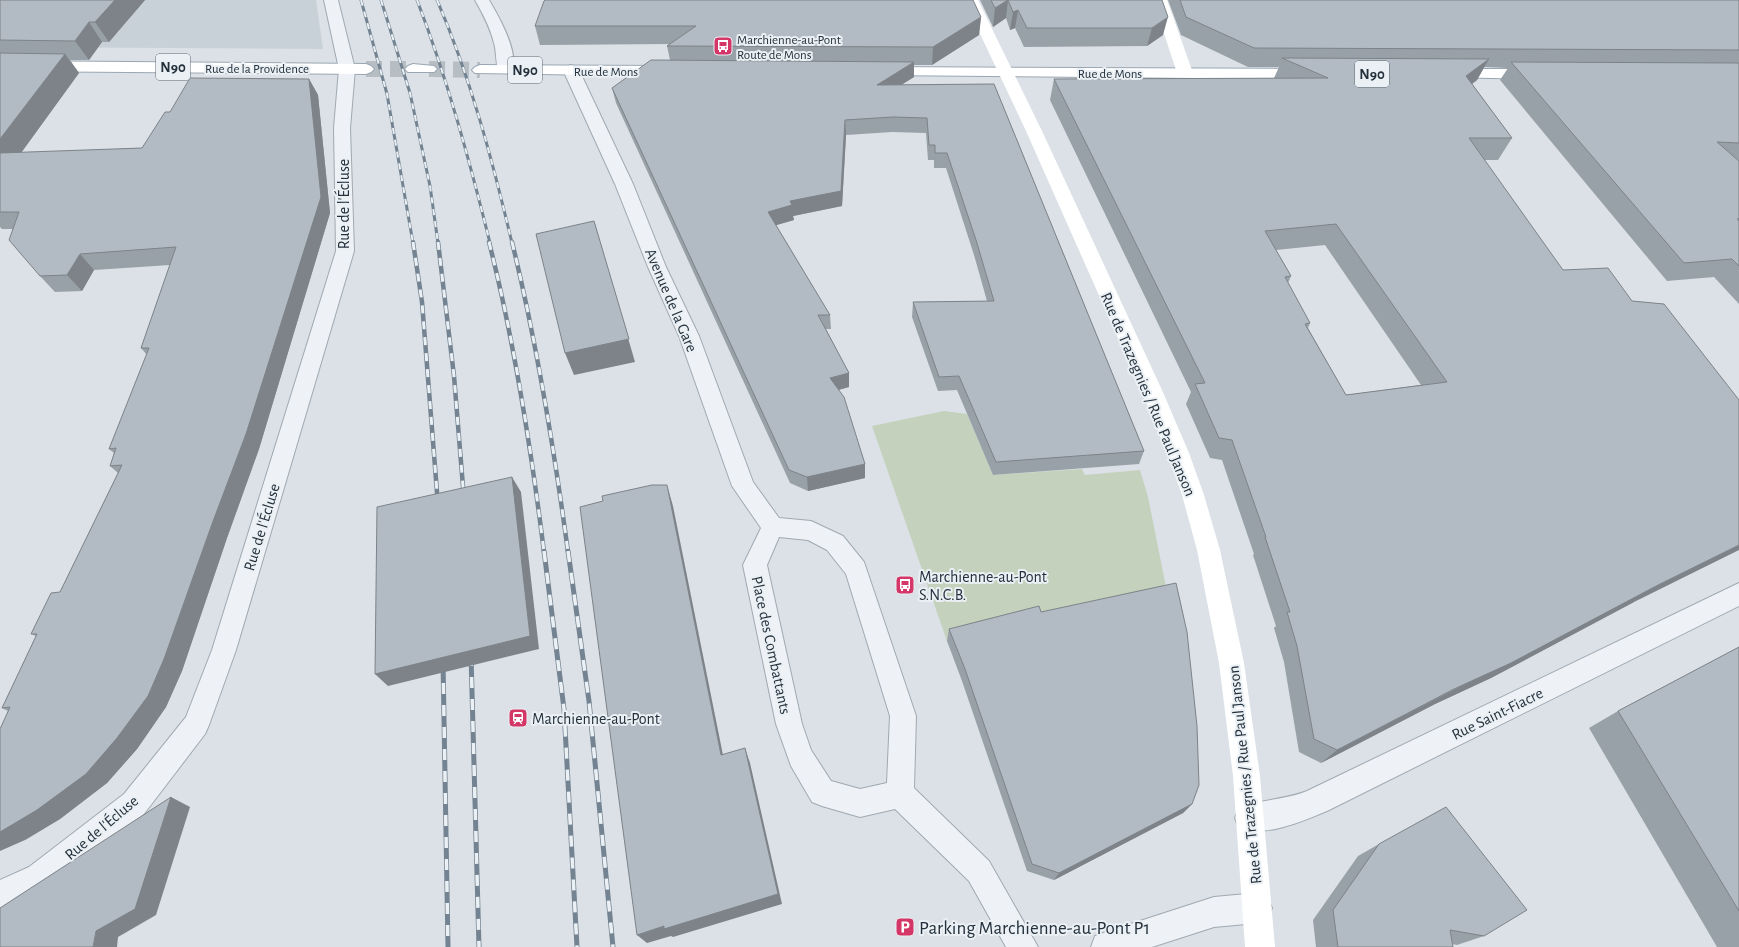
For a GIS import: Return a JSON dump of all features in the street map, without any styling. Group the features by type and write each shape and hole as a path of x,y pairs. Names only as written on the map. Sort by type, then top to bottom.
{"main road":[{"name":"Rue de Trazegnies / Rue Paul Janson","path":"971,0 988,40 1005,72 1149,387 1192,492 1218,589 1231,658 1243,737 1260,947"},
{"path":"1160,0 1185,73"},
{"name":"Rue de la Providence","path":"0,66 356,69"},
{"name":"Rue de Mons","path":"480,70 683,71"},
{"name":"Rue de Mons","path":"870,72 1324,74"},
{"path":"1433,74 1551,74"}],"street":[{"name":"Rue de l'Écluse","path":"0,895 39,877 134,804 196,725 224,650 345,251 342,128 356,69 331,0"},
{"path":"482,0 497,26 505,57 505,70"},
{"name":"Avenue de la Gare","path":"571,70 624,184 657,267 689,336 742,486 773,528"},
{"path":"773,528 811,531 835,543 856,569 903,716 900,794 979,872 1023,947"},
{"name":"Place des Combattants","path":"773,528 763,545 755,565 789,724 800,757 822,792 860,803 900,794"},
{"name":"Rue Saint-Fiacre","path":"1249,818 1293,811 1318,801 1739,594"},
{"path":"1106,947 1214,912 1257,908"}],"shaded area":[{"path":"0,0 316,0 323,49 0,47"}],"green space":[{"path":"944,411 967,414 993,475 1082,469 1085,475 1140,470 1148,497 1168,597 947,641 872,426"}],"building":[{"path":"0,0 115,0 95,22 89,22 75,41 0,40"},
{"path":"545,0 973,0 981,17 933,47 667,46 696,26 535,26"},
{"path":"991,0 1008,0 995,8"},
{"path":"1008,0 1162,0 1168,17 1152,28 1027,28 1018,10 1013,12"},
{"path":"1180,0 1739,0 1739,50 1254,48 1186,17"},
{"path":"0,53 65,54 0,139"},
{"path":"1282,58 1489,59 1466,76 1512,138 1469,138 1563,270 1608,268 1632,301 1664,304 1739,400 1739,545 1658,585 1511,663 1454,689 1337,750 1314,739 1297,646 1287,612 1290,612 1266,537 1232,440 1219,438 1195,384 1205,383 1054,79 1328,78","holes":["1336,224 1447,382 1346,395 1305,324 1310,323 1285,277 1291,276 1265,231"]},
{"path":"651,60 914,62 877,85 994,84 1144,451 996,462 959,376 939,377 913,302 994,301 976,240 947,153 935,153 935,145 929,145 927,118 893,117 845,120 841,191 790,201 792,205 768,212 830,315 818,315 849,373 830,378 844,397 865,464 807,477 789,470 612,88"},
{"path":"1511,62 1739,63 1739,143 1717,142 1739,161 1739,219 1737,219 1739,221 1739,266 1732,259 1684,263"},
{"path":"190,78 309,79 321,197 246,434 164,659 148,696 117,738 86,774 37,810 0,832 0,729 10,707 2,708 37,634 31,634 51,593 60,592 122,465 110,466 116,448 109,449 149,348 141,348 176,247 80,254 67,275 40,276 9,240 19,212 0,212 0,153 142,148 165,112 170,112"},
{"path":"594,221 629,339 565,353 536,234"},
{"path":"512,477 530,636 375,674 377,507"},
{"path":"652,485 667,485 721,755 745,748 778,894 664,929 664,926 637,935 580,507 603,501 602,496"},
{"path":"1176,583 1187,632 1197,726 1199,785 1192,804 1059,873 1032,864 965,669 949,629 1039,606 1041,612"},
{"path":"1739,647 1739,911 1618,711"},
{"path":"171,797 135,909 96,931 93,947 0,947 0,908"},
{"path":"1446,807 1527,910 1484,936 1450,930 1453,947 1338,947 1333,910 1379,844"}],"tunnel":[{"path":"366,69 413,69"},
{"path":"429,69 480,70"}],"railway":[{"path":"361,0 387,94 413,243"},
{"path":"381,0 410,93 430,186 438,243"},
{"path":"417,0 439,60 457,120 490,243"},
{"path":"437,0 460,59 480,120 512,243"},
{"path":"413,242 422,302 438,505"},
{"path":"438,242 454,376 464,499"},
{"path":"489,242 507,319 521,396 534,474 544,552"},
{"path":"512,242 544,396 568,552"},
{"path":"544,551 564,709 577,947"},
{"path":"568,551 589,701 613,947"},
{"path":"471,655 479,947"},
{"path":"443,661 448,947"}],"place":[{"name":"Marchienne-au-Pont Route de Mons","path":"723,46"},
{"name":"Marchienne-au-Pont S.N.C.B.","path":"905,585"},
{"name":"Marchienne-au-Pont","path":"518,718"},
{"name":"Parking Marchienne-au-Pont P1","path":"905,927"}]}
